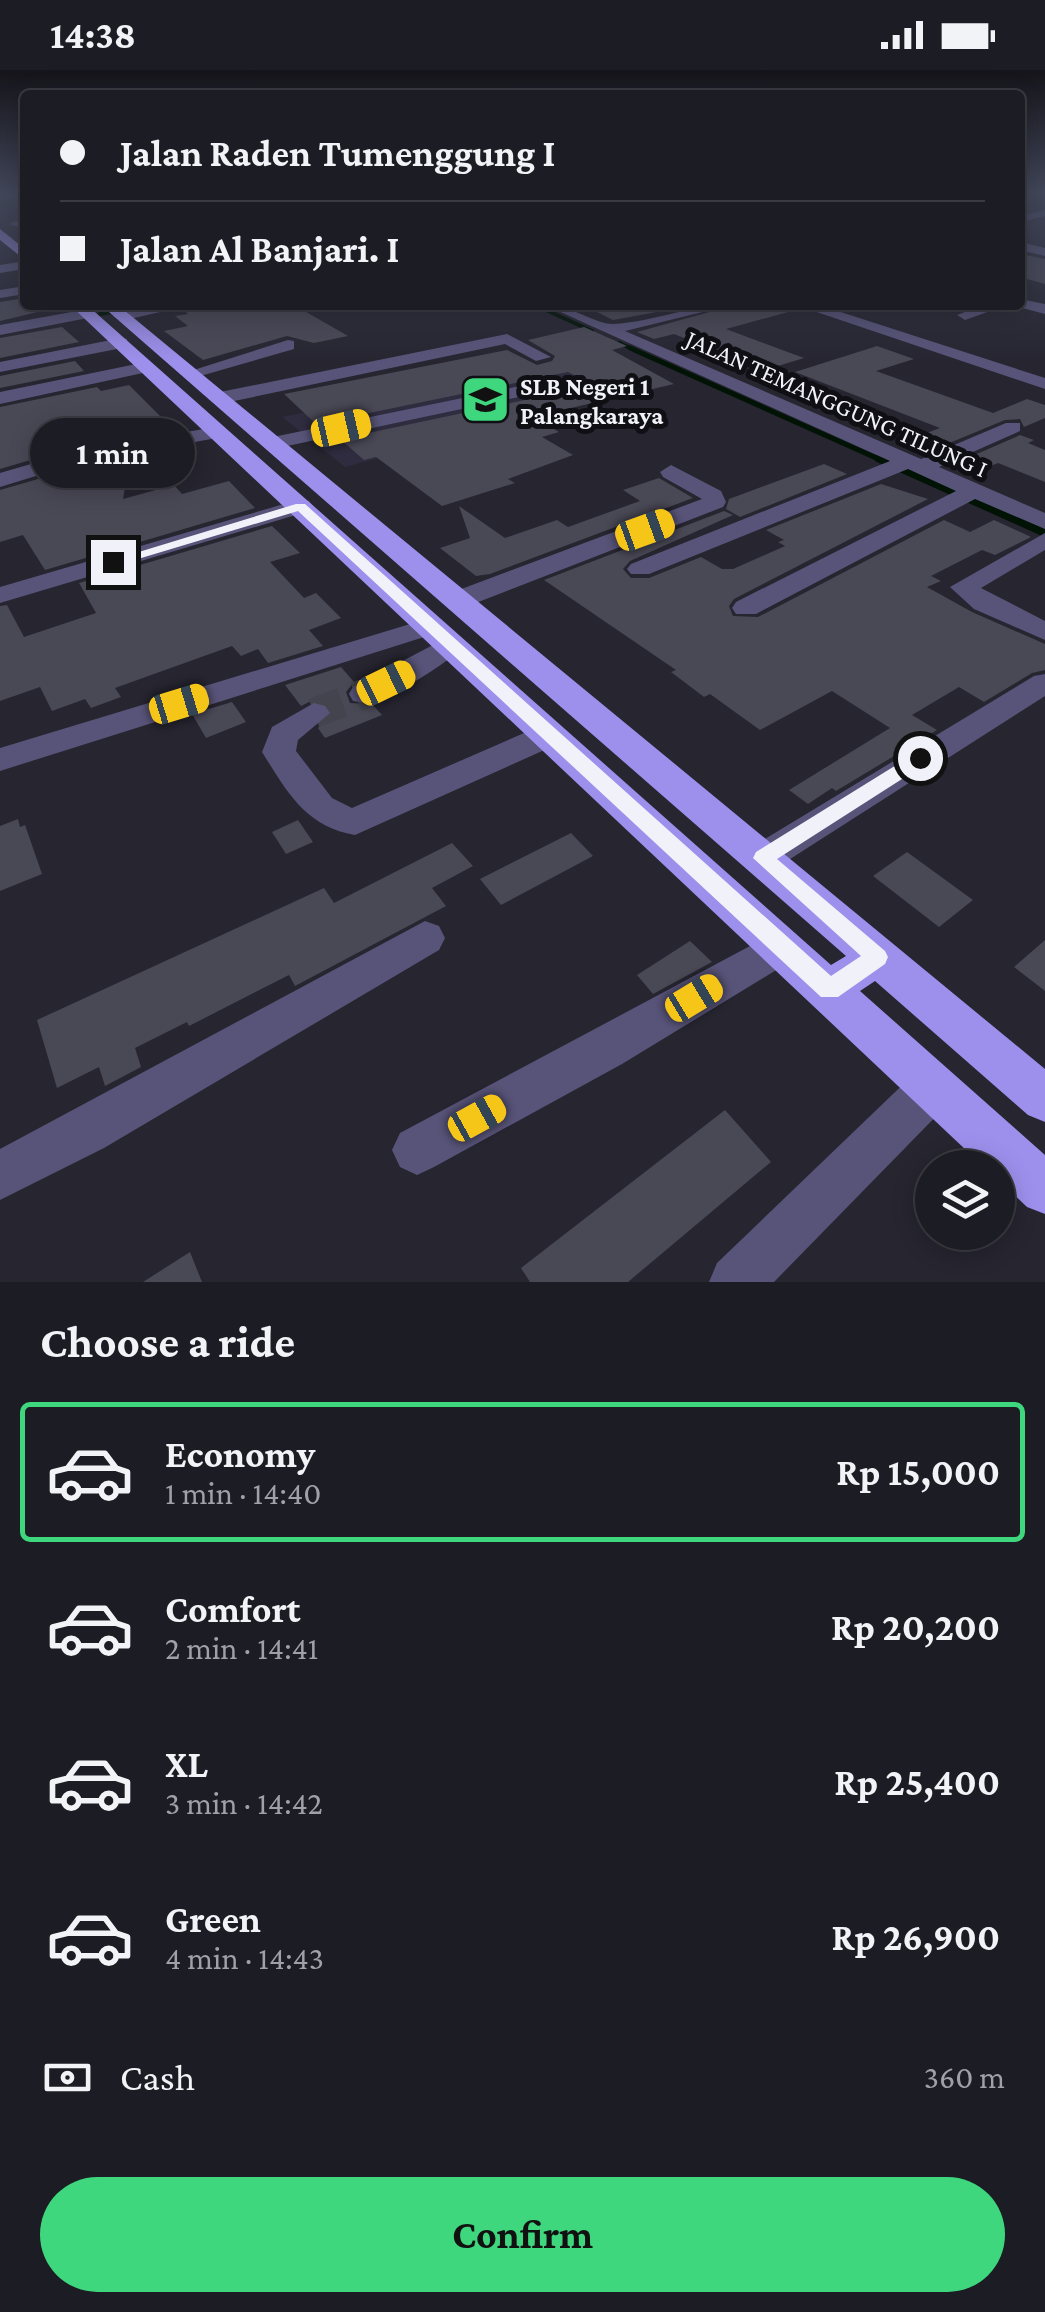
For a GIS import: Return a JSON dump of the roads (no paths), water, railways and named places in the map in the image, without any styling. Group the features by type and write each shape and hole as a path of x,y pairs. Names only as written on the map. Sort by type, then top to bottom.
{"highway":[{"path":"107,318 146,367 215,433 301,506 1045,1188"},
{"path":"107,318 190,374 274,443 1045,1100"},
{"path":"830,990 877,957"}],"street":[{"path":"0,330 154,310"},
{"name":"JALAN TEMANGGUNG TILUNG I","path":"565,310 967,495 1045,522"},
{"path":"610,330 700,310"},
{"path":"819,310 1045,384"},
{"path":"966,314 981,310"},
{"path":"0,367 107,318"},
{"path":"220,398 508,339 542,357"},
{"path":"190,374 288,345"},
{"path":"0,398 146,367"},
{"path":"274,443 569,381"},
{"path":"640,569 1012,427"},
{"path":"0,480 72,458 215,433"},
{"path":"458,600 715,502 713,496 672,472"},
{"path":"746,608 967,495"},
{"path":"0,595 301,506"},
{"path":"1045,540 963,586 984,603 1045,632"},
{"path":"364,694 408,672 441,635"},
{"path":"0,760 441,635"},
{"path":"763,858 1045,683"},
{"path":"314,713 282,735 279,752 320,809 334,820 346,822 384,810 549,735"},
{"path":"0,1175 87,1130 425,938"},
{"path":"417,1150 606,1049 782,946"},
{"path":"736,1282 933,1087"}],"waterway":[{"path":"100,314 122,310"},
{"path":"546,310 592,331"},
{"path":"619,343 635,350"},
{"path":"630,348 883,461"},
{"path":"878,458 1045,533"}],"tunnel":[{"path":"314,713 364,694"}],"place":[{"name":"SLB Negeri 1 Palangkaraya","path":"485,400"}]}
